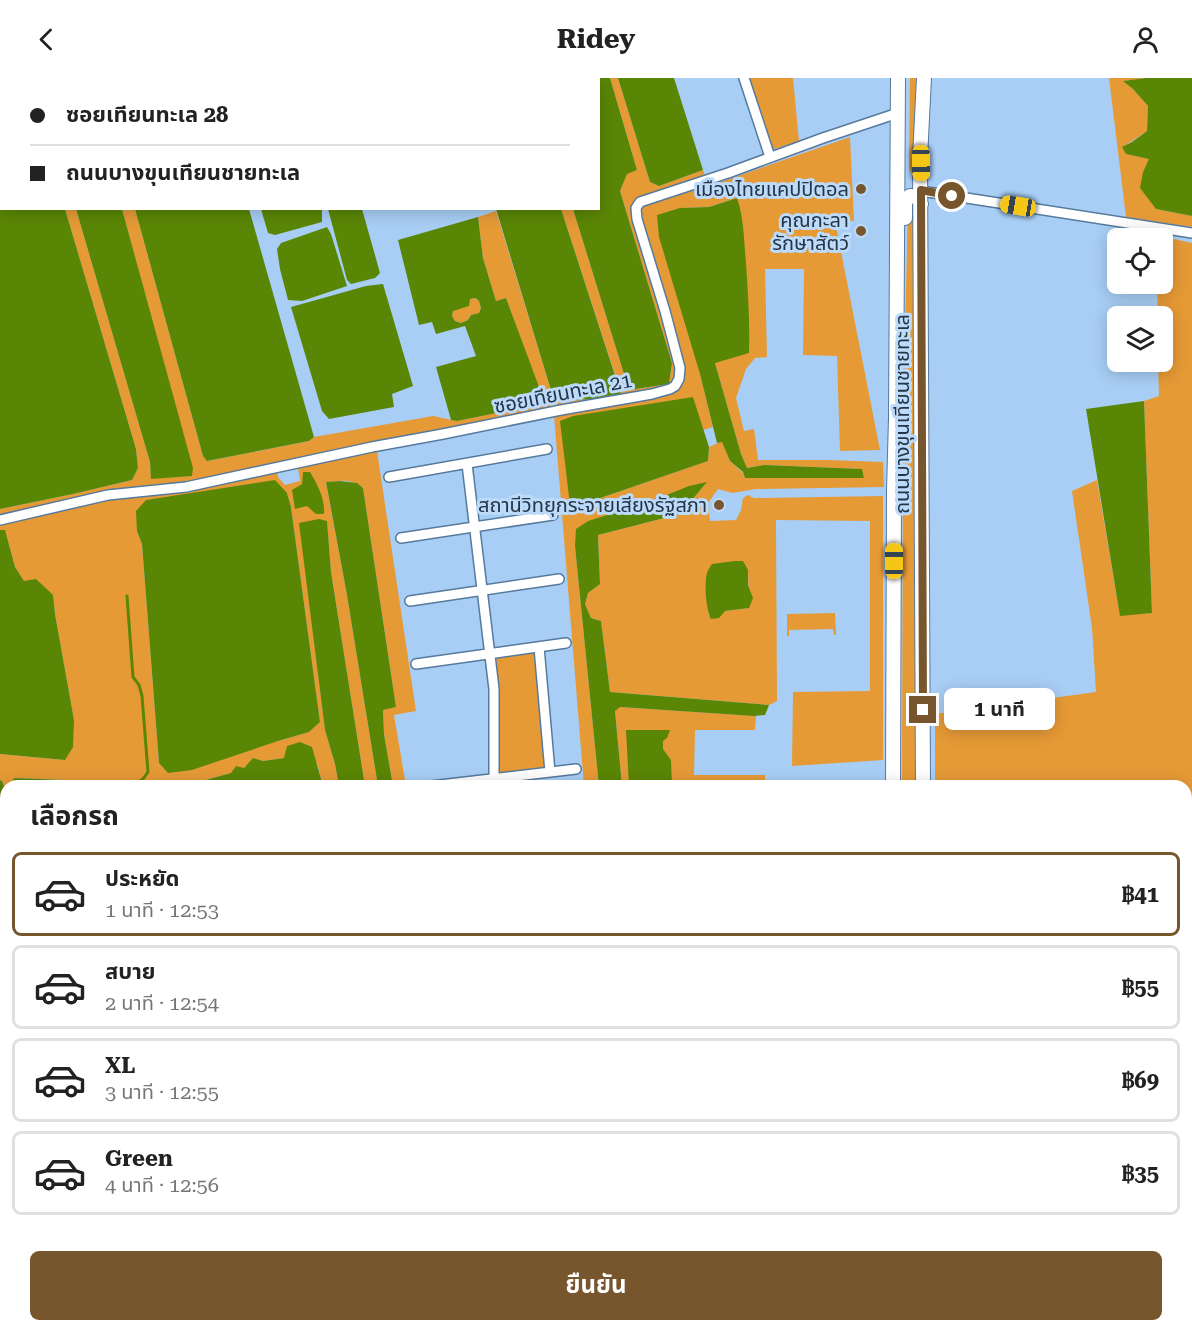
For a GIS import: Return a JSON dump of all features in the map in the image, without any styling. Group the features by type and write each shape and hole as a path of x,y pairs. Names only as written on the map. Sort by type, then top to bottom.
{"main road":[{"name":"ถนนบางขุนเทียนชายทะเล","path":"893,780 898,78"},
{"path":"906,78 906,176 914,177 921,163"},
{"name":"ถนนบางขุนเทียนชายทะเล","path":"923,780 921,163 924,78"},
{"path":"896,418 903,310 905,201 910,196 921,197"}],"street":[{"path":"744,78 770,157"},
{"name":"ซอยเทียนทะเล 21","path":"0,520 108,495 186,487 372,447 670,389 679,379 680,368 637,219 636,208 640,202 898,113"},
{"path":"921,197 1192,233"},
{"path":"389,477 547,449"},
{"path":"467,464 494,689 494,780"},
{"path":"401,538 553,515"},
{"path":"410,601 559,579"},
{"path":"416,664 566,643"},
{"path":"539,647 550,772"},
{"path":"505,780 576,769"}],"shaded area":[{"path":"600,78 610,78 637,170 627,174 620,191 672,363 669,384 629,390 573,210 600,210"},
{"path":"610,78 618,78 650,182 659,186 703,170 709,186 850,137 854,221 835,221 880,450 840,451 837,356 803,355 804,269 765,269 767,357 755,358 746,369 736,398 744,431 754,429 758,460 883,462 884,487 756,489 732,493 718,489 708,503 710,521 736,520 743,498 748,495 754,498 883,496 883,760 792,766 793,692 870,691 870,521 776,520 777,701 769,705 610,692 601,621 591,618 585,604 588,593 600,584 598,535 680,514 706,483 654,500 575,546 598,780 584,780 554,415 377,451 416,711 394,715 405,780 392,780 384,734 383,709 396,707 363,488 355,483 340,481 326,483 377,780 364,780 331,572 327,522 300,523 325,730 338,780 321,780 317,763 285,758 263,761 253,758 244,768 206,780 15,778 14,780 0,780 0,754 65,760 74,720 53,595 24,581 15,567 5,531 0,530 0,509 132,480 138,468 136,449 65,210 76,210 150,462 151,478 191,476 192,468 122,210 135,210 203,456 208,461 309,441 314,437 433,416 457,421 544,403 506,298 496,301 483,258 478,217 496,211 554,400 604,399 621,393 561,210 573,210 629,390 669,384 672,363 620,191 627,173 637,170","holes":["737,198 715,363 747,468 764,465 861,469 864,478 745,478 743,473 730,461 722,441 709,447 708,461 583,504 571,505 692,397 703,430 713,427 700,374 680,208 709,207","298,468 300,481 285,485 278,477 277,471","287,493 291,507 320,722 309,732 278,741 159,763 142,544 137,531 146,500","748,570 749,608 709,616 706,593"]},
{"path":"618,78 674,78 703,170 659,186 650,182"},
{"path":"748,78 793,78 799,141 771,150"},
{"path":"910,78 917,78 917,127 914,171 911,172 909,169"},
{"path":"1109,78 1146,78 1124,81 1148,106 1147,131 1123,147 1126,154 1150,159 1143,172 1156,209 1192,216 1192,227 1126,217"},
{"path":"1146,78 1192,78 1192,216 1156,209 1140,188 1143,172 1149,159 1126,154 1122,147 1147,131 1148,106 1123,81"},
{"path":"737,198 744,238 749,308 749,353 715,363 747,468 764,465 862,469 864,478 745,478 743,472 730,461 722,442 717,443 700,374 659,237 657,215 680,208 709,207"},
{"path":"915,201 918,780 902,780 903,428 908,203"},
{"path":"0,210 65,210 136,449 138,468 132,480 0,509"},
{"path":"76,210 122,210 193,468 192,476 151,479 150,462"},
{"path":"135,210 249,210 314,437 309,441 207,461 203,456"},
{"path":"261,210 322,210 322,222 275,235 268,233"},
{"path":"328,210 362,210 380,273 375,278 351,284 347,280"},
{"path":"496,210 561,210 621,394 604,399 554,400"},
{"path":"478,217 483,258 496,301 506,298 545,403 457,421 451,420 436,367 476,356 465,326 436,334 432,322 419,325 398,240","holes":["475,298 479,301 481,308 479,313 471,315 468,320 461,323 455,321 452,316 453,311 469,306 470,299"]},
{"path":"327,227 347,286 302,301 288,300 277,249 281,243"},
{"path":"1173,239 1192,243 1192,780 935,780 935,714 1096,692 1092,628 1072,491 1097,480 1120,615 1152,613 1144,401 1159,396 1158,372 1173,372 1173,306 1158,306 1157,294 1173,294"},
{"path":"383,284 413,386 392,394 394,407 329,419 322,411 291,307 366,286"},
{"path":"474,298 479,301 481,308 479,313 471,315 468,320 461,323 455,321 452,316 453,311"},
{"path":"693,397 709,447 708,461 583,504 570,505 560,421 573,416"},
{"path":"1144,401 1152,613 1120,616 1086,409"},
{"path":"303,472 310,472 316,482 322,498 324,514 316,514 307,506 295,509 292,490 302,484"},
{"path":"275,480 287,493 291,507 320,722 309,732 192,770 168,773 159,763 142,544 137,531 136,511 146,500"},
{"path":"326,482 357,483 363,488 396,707 383,710 384,734 392,780 377,780"},
{"path":"707,482 680,514 598,535 600,584 588,593 585,604 591,618 601,621 610,692 769,705 765,715 754,716 620,707 615,711 621,780 598,780 575,546 576,529 588,521 649,502 689,486"},
{"path":"319,519 327,521 331,572 364,780 338,780 325,730 299,523"},
{"path":"0,530 5,530 15,567 24,581 36,579 53,595 74,720 73,747 65,760 0,754"},
{"path":"743,561 748,570 748,585 753,598 749,608 725,611 719,618 711,619 706,596 707,572 712,564"},
{"path":"835,613 836,635 833,629 789,630 789,636 787,636 787,614"},
{"path":"536,652 546,769 498,774 500,715 496,656"},
{"path":"620,707 756,716 755,730 695,730 694,775 765,775 765,780 621,780 615,710"},
{"path":"626,730 670,730 663,741 663,749 671,760 672,780 629,780"},
{"path":"300,742 312,747 321,780 206,780 231,773 236,766 244,768 253,758 263,761 284,758 287,746"},
{"path":"14,778 63,780 13,780"}],"waterway":[{"path":"127,596 133,677 139,685 142,696 148,772 141,780"}],"place":[{"name":"เมืองไทยแคปปิตอล","path":"861,189"},
{"name":"คุณกะลา รักษาสัตว์","path":"861,231"},
{"name":"สถานีวิทยุกระจายเสียงรัฐสภา","path":"719,505"}],"route":[{"path":"923,710 921,190 952,196"}]}
